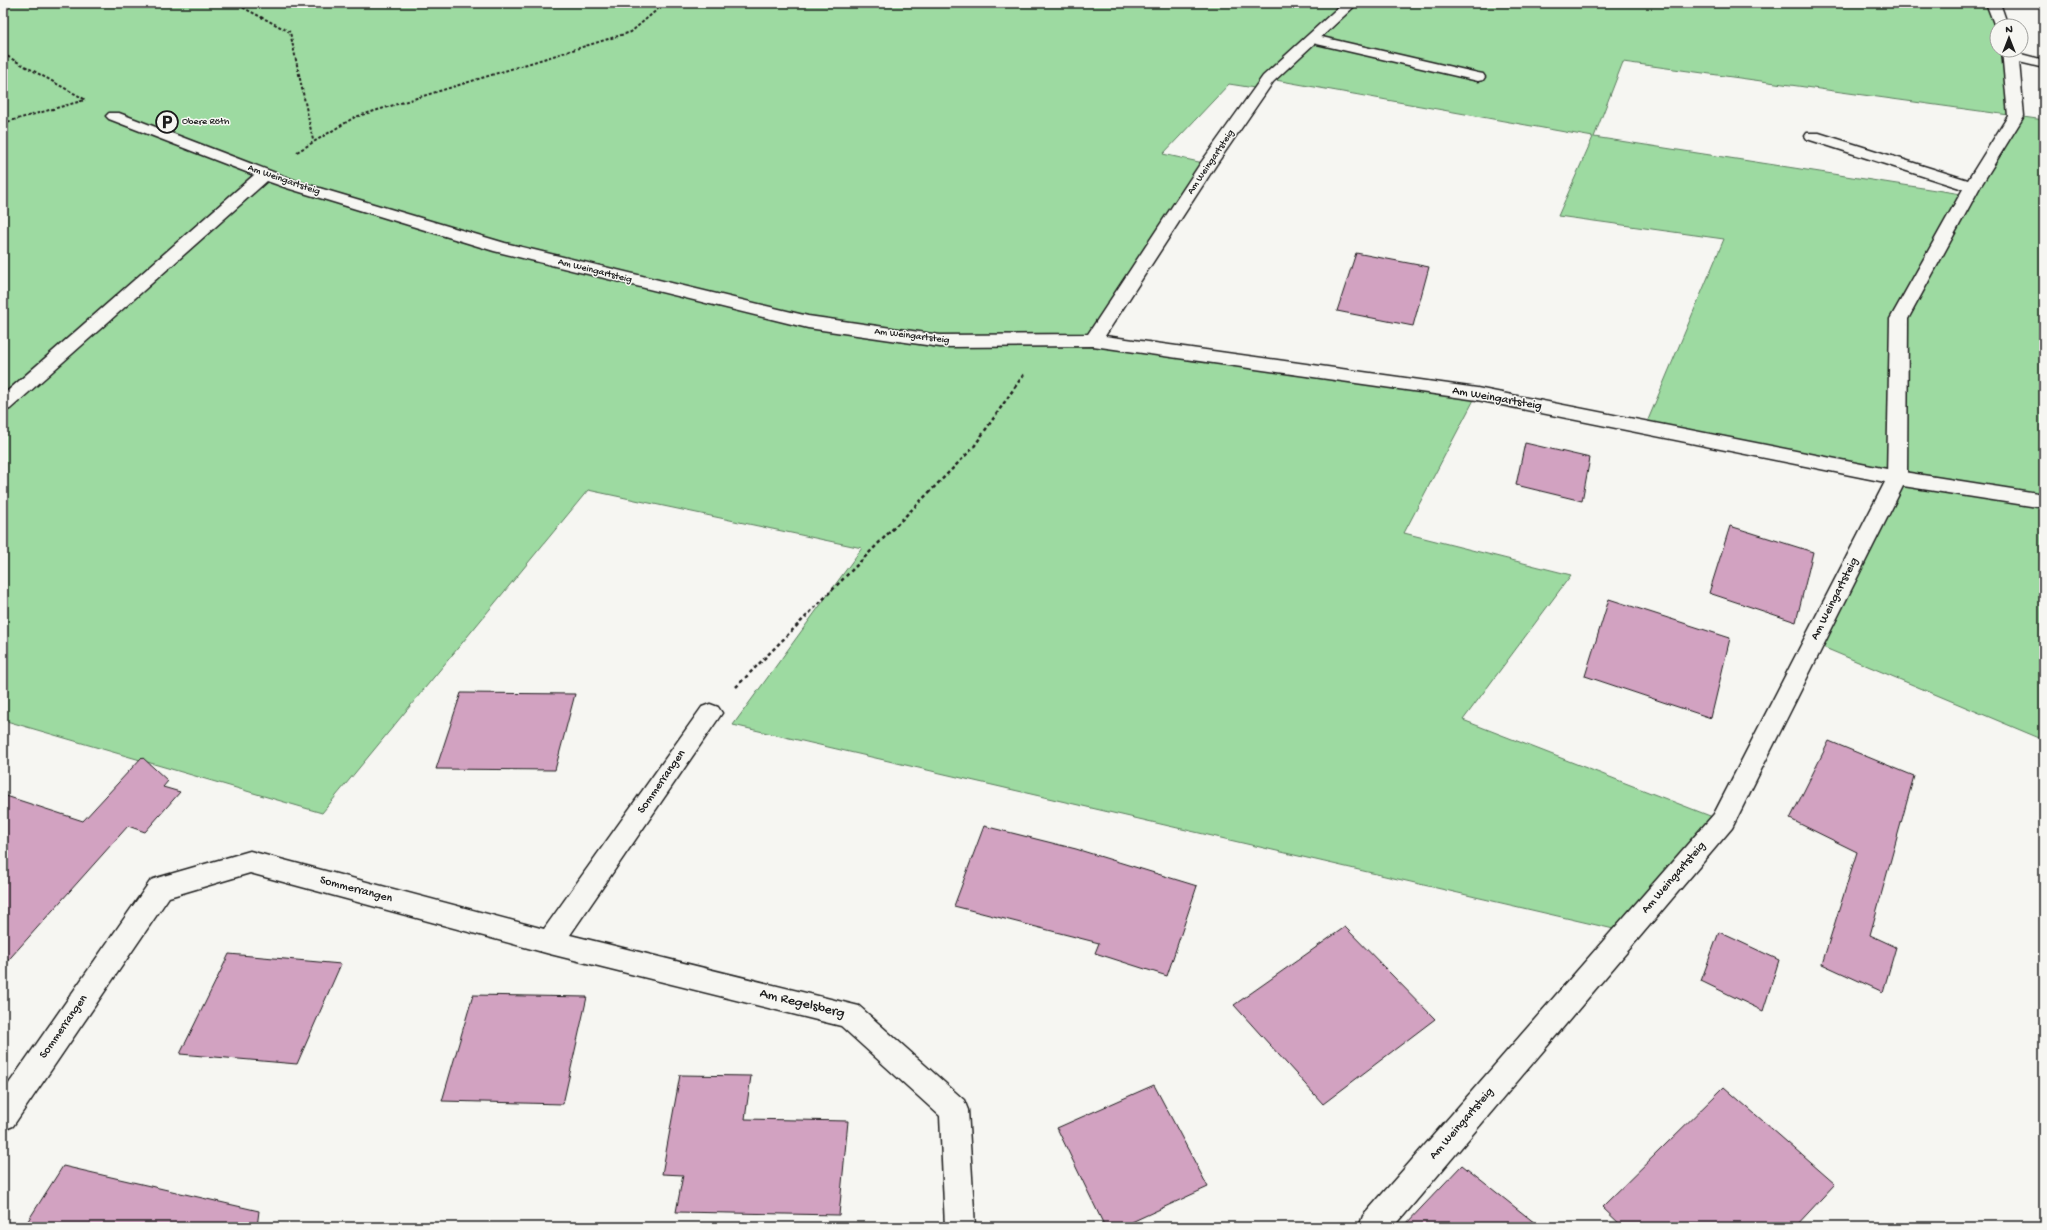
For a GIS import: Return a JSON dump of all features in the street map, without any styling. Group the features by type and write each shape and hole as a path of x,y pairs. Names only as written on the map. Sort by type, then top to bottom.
{"street":[{"name":"Am Weingartsteig","path":"1094,340 1208,164 1268,79 1314,39 1351,3"},
{"path":"1993,3 1998,18"},
{"path":"1314,39 1478,77"},
{"path":"1897,478 1900,319 1972,187 2016,116 2010,58"},
{"path":"2025,58 2044,64"},
{"name":"Am Weingartsteig","path":"114,116 293,185 500,247 808,322 940,341 1094,340 1477,394 1897,478 2044,501"},
{"path":"1813,136 1972,187"},
{"path":"3,405 265,174"},
{"name":"Am Weingartsteig","path":"1374,1227 1723,821 1897,478"},
{"name":"Sommerrangen","path":"3,1116 160,888 250,862 550,942 710,713"},
{"name":"Am Regelsberg","path":"550,942 849,1014 954,1110 960,1227"}],"path":[{"path":"234,3 290,32 313,140"},
{"path":"265,174 313,140 355,117 631,32 666,3"},
{"path":"3,54 114,116"},
{"path":"3,123 86,100"},
{"path":"710,713 973,448 1022,379 1038,341"}],"green space":[{"path":"3,3 1993,3 1996,18 1989,18 1989,58 2010,58 2016,116 2044,120 2044,740 1813,643 1897,478 1645,427 1724,239 1558,216 1593,137 1270,79 1261,89 1229,84 1163,154 1208,164 1094,340 1477,394 1404,533 1571,575 1463,720 1723,821 1618,930 733,725 862,548 588,490 322,813 3,720","holes":["1623,62 2016,116 1968,195 1594,137"]}],"building":[{"path":"1356,253 1429,267 1413,326 1337,311"},
{"path":"1525,443 1590,458 1582,501 1516,485"},
{"path":"1730,526 1813,552 1796,622 1709,593"},
{"path":"1609,599 1730,638 1711,718 1585,676"},
{"path":"461,693 575,694 555,770 436,769"},
{"path":"1829,741 1914,776 1870,935 1896,947 1883,992 1822,964 1857,852 1790,819"},
{"path":"142,757 168,781 163,787 180,792 145,832 128,826 3,966 3,795 83,821"},
{"path":"984,826 1076,849 1197,886 1167,976 1095,953 1099,943 954,906"},
{"path":"1345,927 1435,1019 1323,1104 1234,1005"},
{"path":"1719,932 1779,960 1763,1011 1701,981"},
{"path":"229,954 341,964 297,1064 180,1054"},
{"path":"473,995 587,997 563,1104 442,1101"},
{"path":"680,1075 751,1076 745,1119 848,1121 839,1215 676,1212 683,1175 662,1174"},
{"path":"1154,1085 1208,1187 1121,1227 1105,1227 1057,1128"},
{"path":"1724,1087 1835,1184 1795,1227 1623,1227 1602,1207"},
{"path":"1462,1165 1540,1227 1403,1227"},
{"path":"63,1166 259,1211 257,1227 24,1227"}],"place":[{"name":"Obere Röth","path":"167,122"}]}
